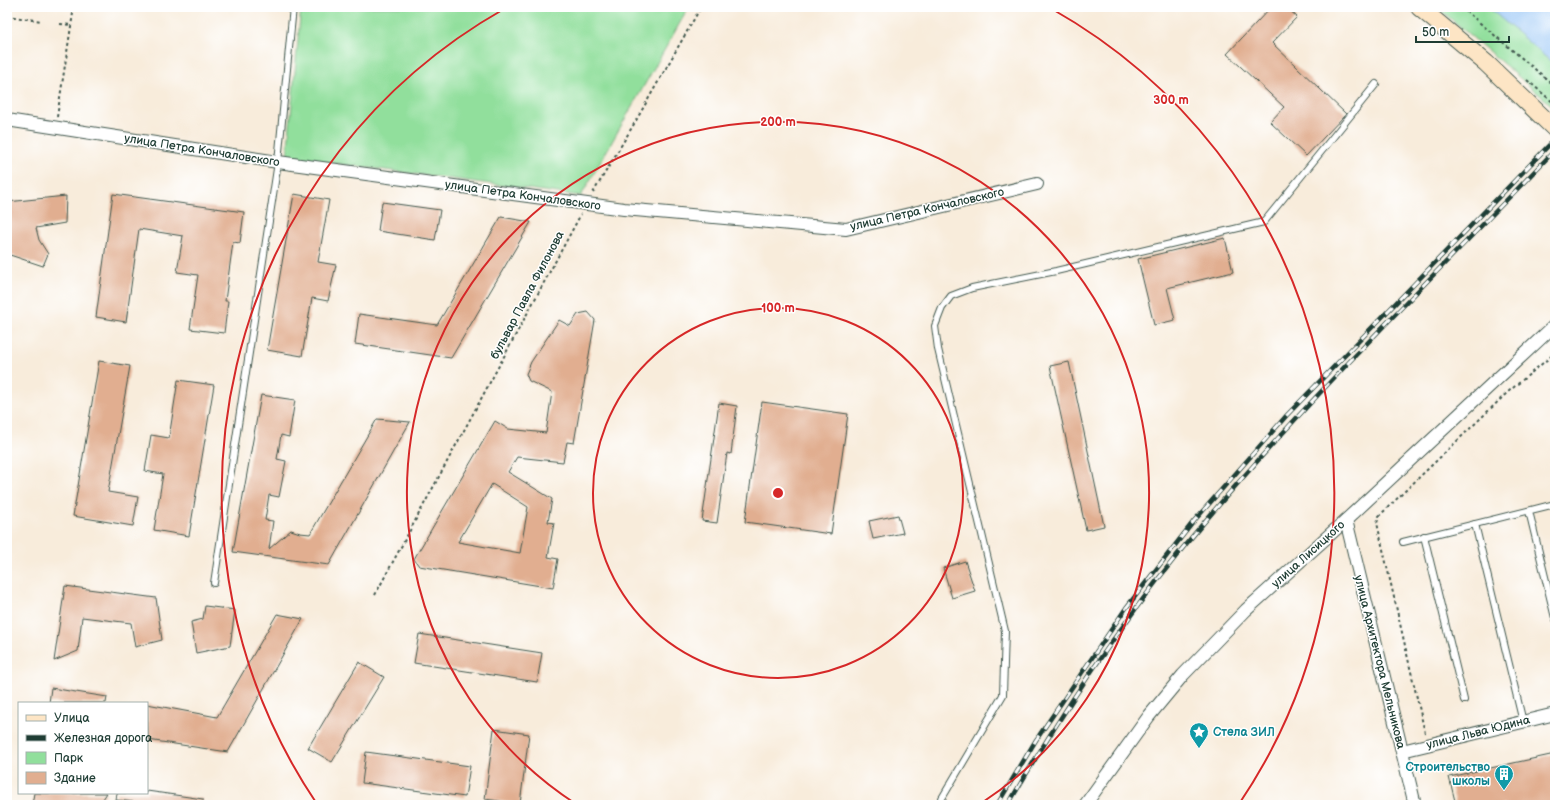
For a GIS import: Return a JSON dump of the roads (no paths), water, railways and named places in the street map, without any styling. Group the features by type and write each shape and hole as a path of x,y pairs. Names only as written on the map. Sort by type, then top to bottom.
{"main road":[{"path":"1419,7 1486,63 1555,129"}],"street":[{"name":"улица Петра Кончаловского","path":"7,120 278,162 624,209 846,228 1037,184"},
{"name":"улица Лисицкого","path":"1085,805 1149,716 1184,675 1246,610 1346,520 1555,325"},
{"name":"улица Архитектора Мельникова","path":"1346,520 1415,805"},
{"name":"улица Льва Юдина","path":"1402,751 1555,714"}],"lane":[{"path":"214,583 278,162 293,7"},
{"path":"938,805 1003,695 1005,631 938,349 935,326 942,308 951,296 972,288 1056,271 1264,222 1376,84"},
{"path":"1403,542 1555,504"},
{"path":"1529,511 1555,618"},
{"path":"1475,524 1523,722"},
{"path":"1424,536 1464,700"}],"water":[{"path":"1488,7 1555,7 1555,65"}],"railway":[{"path":"997,805 1036,740 1126,608 1194,521 1287,415 1555,139"},
{"path":"1008,805 1052,732 1098,661 1174,558 1286,429 1555,150"}],"place":[{"name":"Стела ЗИЛ","path":"1199,749"},
{"name":"Строительство школы","path":"1504,791"}]}
